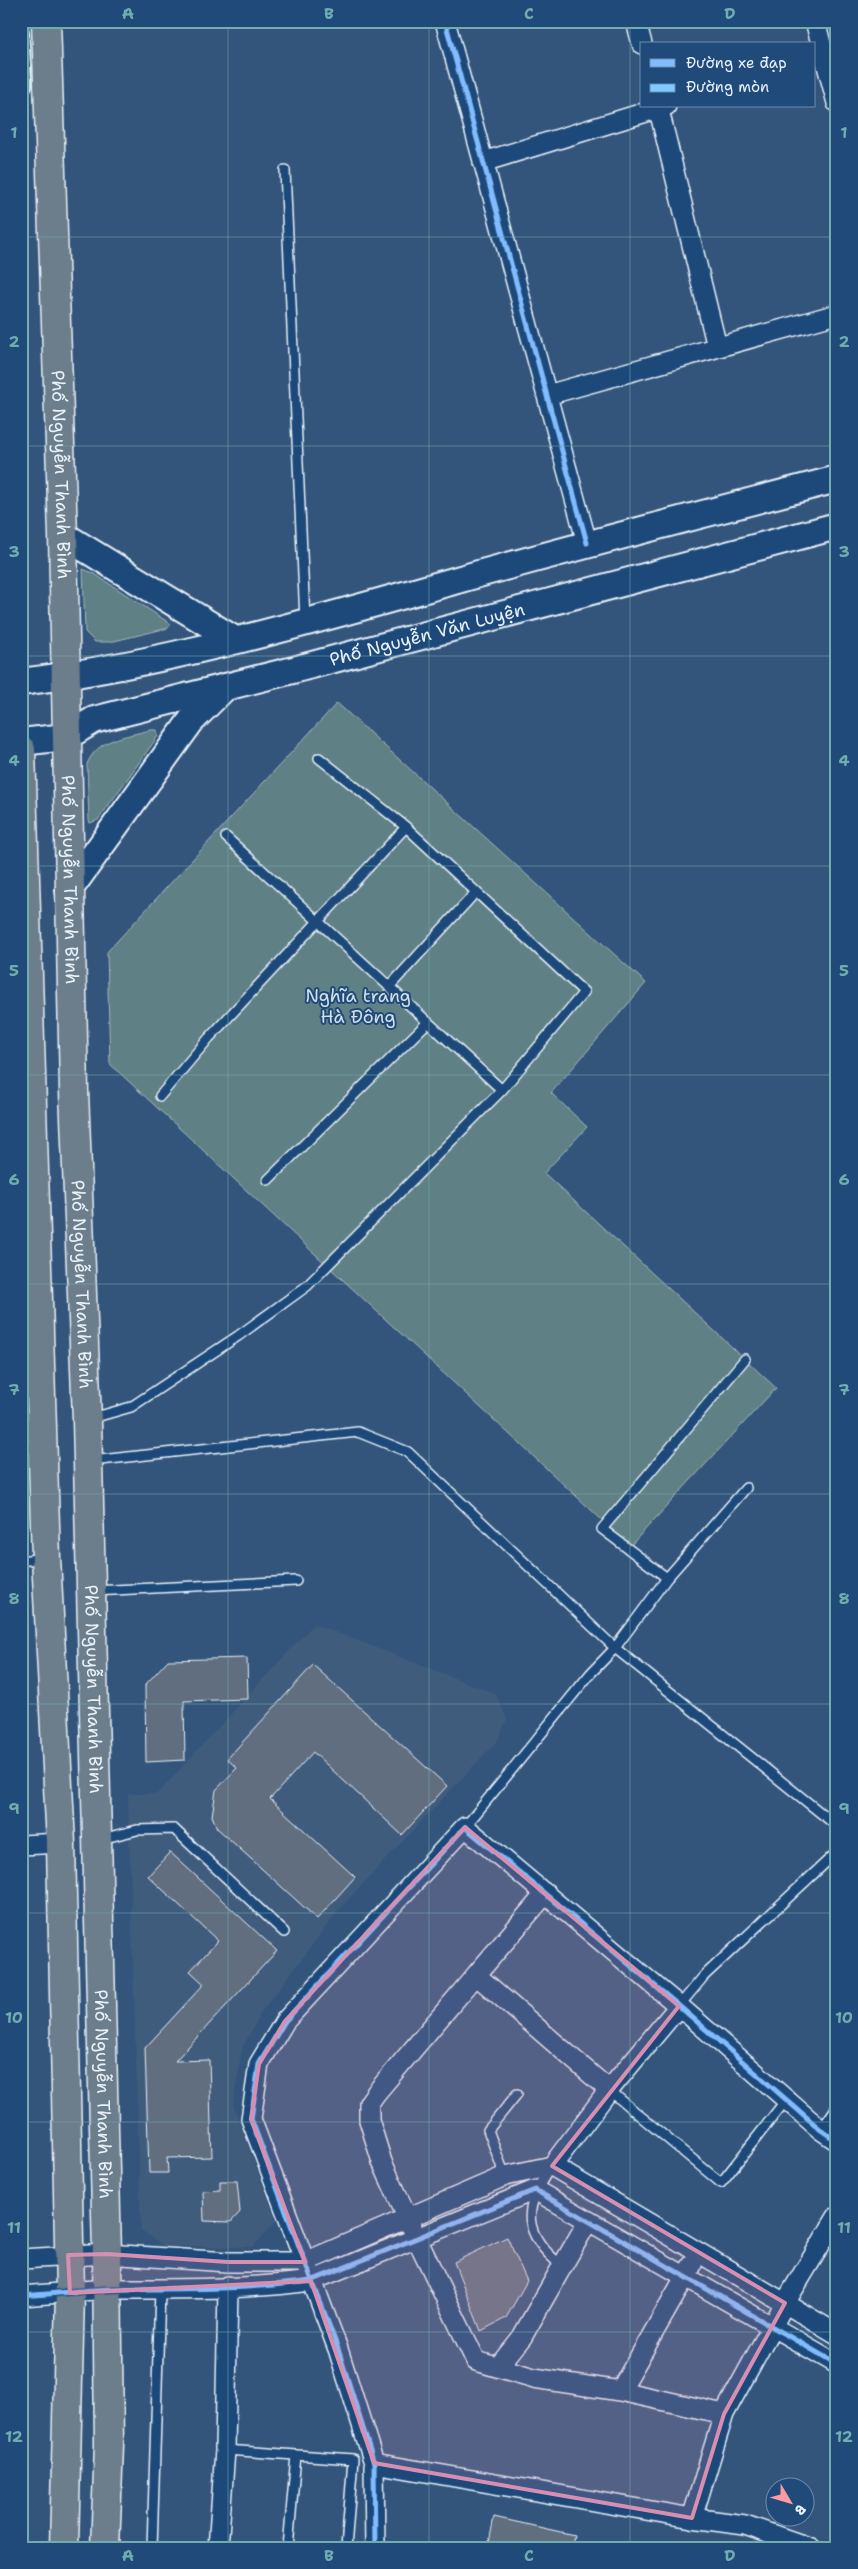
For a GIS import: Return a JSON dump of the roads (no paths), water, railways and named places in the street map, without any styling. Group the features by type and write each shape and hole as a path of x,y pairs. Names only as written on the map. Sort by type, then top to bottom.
{"main road":[{"name":"Phố Nguyễn Thanh Bình","path":"46,21 63,535 69,890 80,1291 87,1420 108,2290 109,2445 105,2548"},
{"path":"21,682 66,677 305,623 587,544 837,478"},
{"name":"Phố Nguyễn Văn Luyện","path":"21,742 66,737 94,720 837,526"},
{"path":"63,535 234,640"},
{"path":"69,890 191,721 226,687"},
{"name":"Phố Nguyễn Thanh Bình","path":"21,750 33,1234 34,1559 61,1843 70,2293 64,2548"}],"street":[{"path":"445,21 587,544"},
{"path":"636,21 641,42"},
{"path":"815,21 837,103"},
{"path":"21,32 24,85"},
{"path":"484,162 658,108"},
{"path":"661,108 717,348"},
{"path":"546,395 837,314"},
{"path":"375,2548 374,2463 338,2349 251,2119 259,2064 285,2021 465,1827 679,2006 821,2130 837,2141"},
{"path":"21,1846 61,1843"},
{"path":"546,1893 370,2103 369,2120 382,2162 476,2361 534,2378 620,2391 724,2414"},
{"path":"476,1975 609,2090"},
{"path":"21,2259 107,2254 228,2262 305,2262 505,2176 552,2166 609,2090 679,2006"},
{"path":"552,2166 837,2334"},
{"path":"21,2296 108,2290 160,2290 276,2285 311,2280 536,2190 837,2364"},
{"path":"692,2518 724,2414 785,2303 837,2216"},
{"path":"498,2367 522,2337 588,2221"},
{"path":"620,2391 698,2253"},
{"path":"218,2548 225,2450 228,2286"},
{"path":"374,2463 692,2518 745,2525 811,2548"}],"lane":[{"path":"285,170 305,623"},
{"path":"87,1420 131,1407 238,1336 307,1286 502,1090 584,992 406,827 319,758"},
{"path":"160,1096 209,1038 406,827"},
{"path":"226,837 502,1090"},
{"path":"389,987 476,892"},
{"path":"268,1180 428,1022"},
{"path":"667,1578 602,1529 745,1359"},
{"path":"87,1461 358,1432 408,1452 615,1648 837,1826"},
{"path":"465,1827 590,1674 615,1648 667,1578 746,1488"},
{"path":"90,1591 296,1581"},
{"path":"96,1840 137,1830 174,1829 284,1932"},
{"path":"679,2006 704,1976 837,1852"},
{"path":"609,2090 721,2183 786,2100"},
{"path":"505,2176 488,2130 517,2094"},
{"path":"821,2130 837,2108"},
{"path":"552,2166 536,2190 531,2210 532,2231 544,2252 562,2266"},
{"path":"152,2548 160,2290"},
{"path":"225,2450 353,2458 346,2548"},
{"path":"288,2548 296,2455"}],"park label":[{"name":"Nghĩa trang Hà Đông","path":"358,1006"}]}
